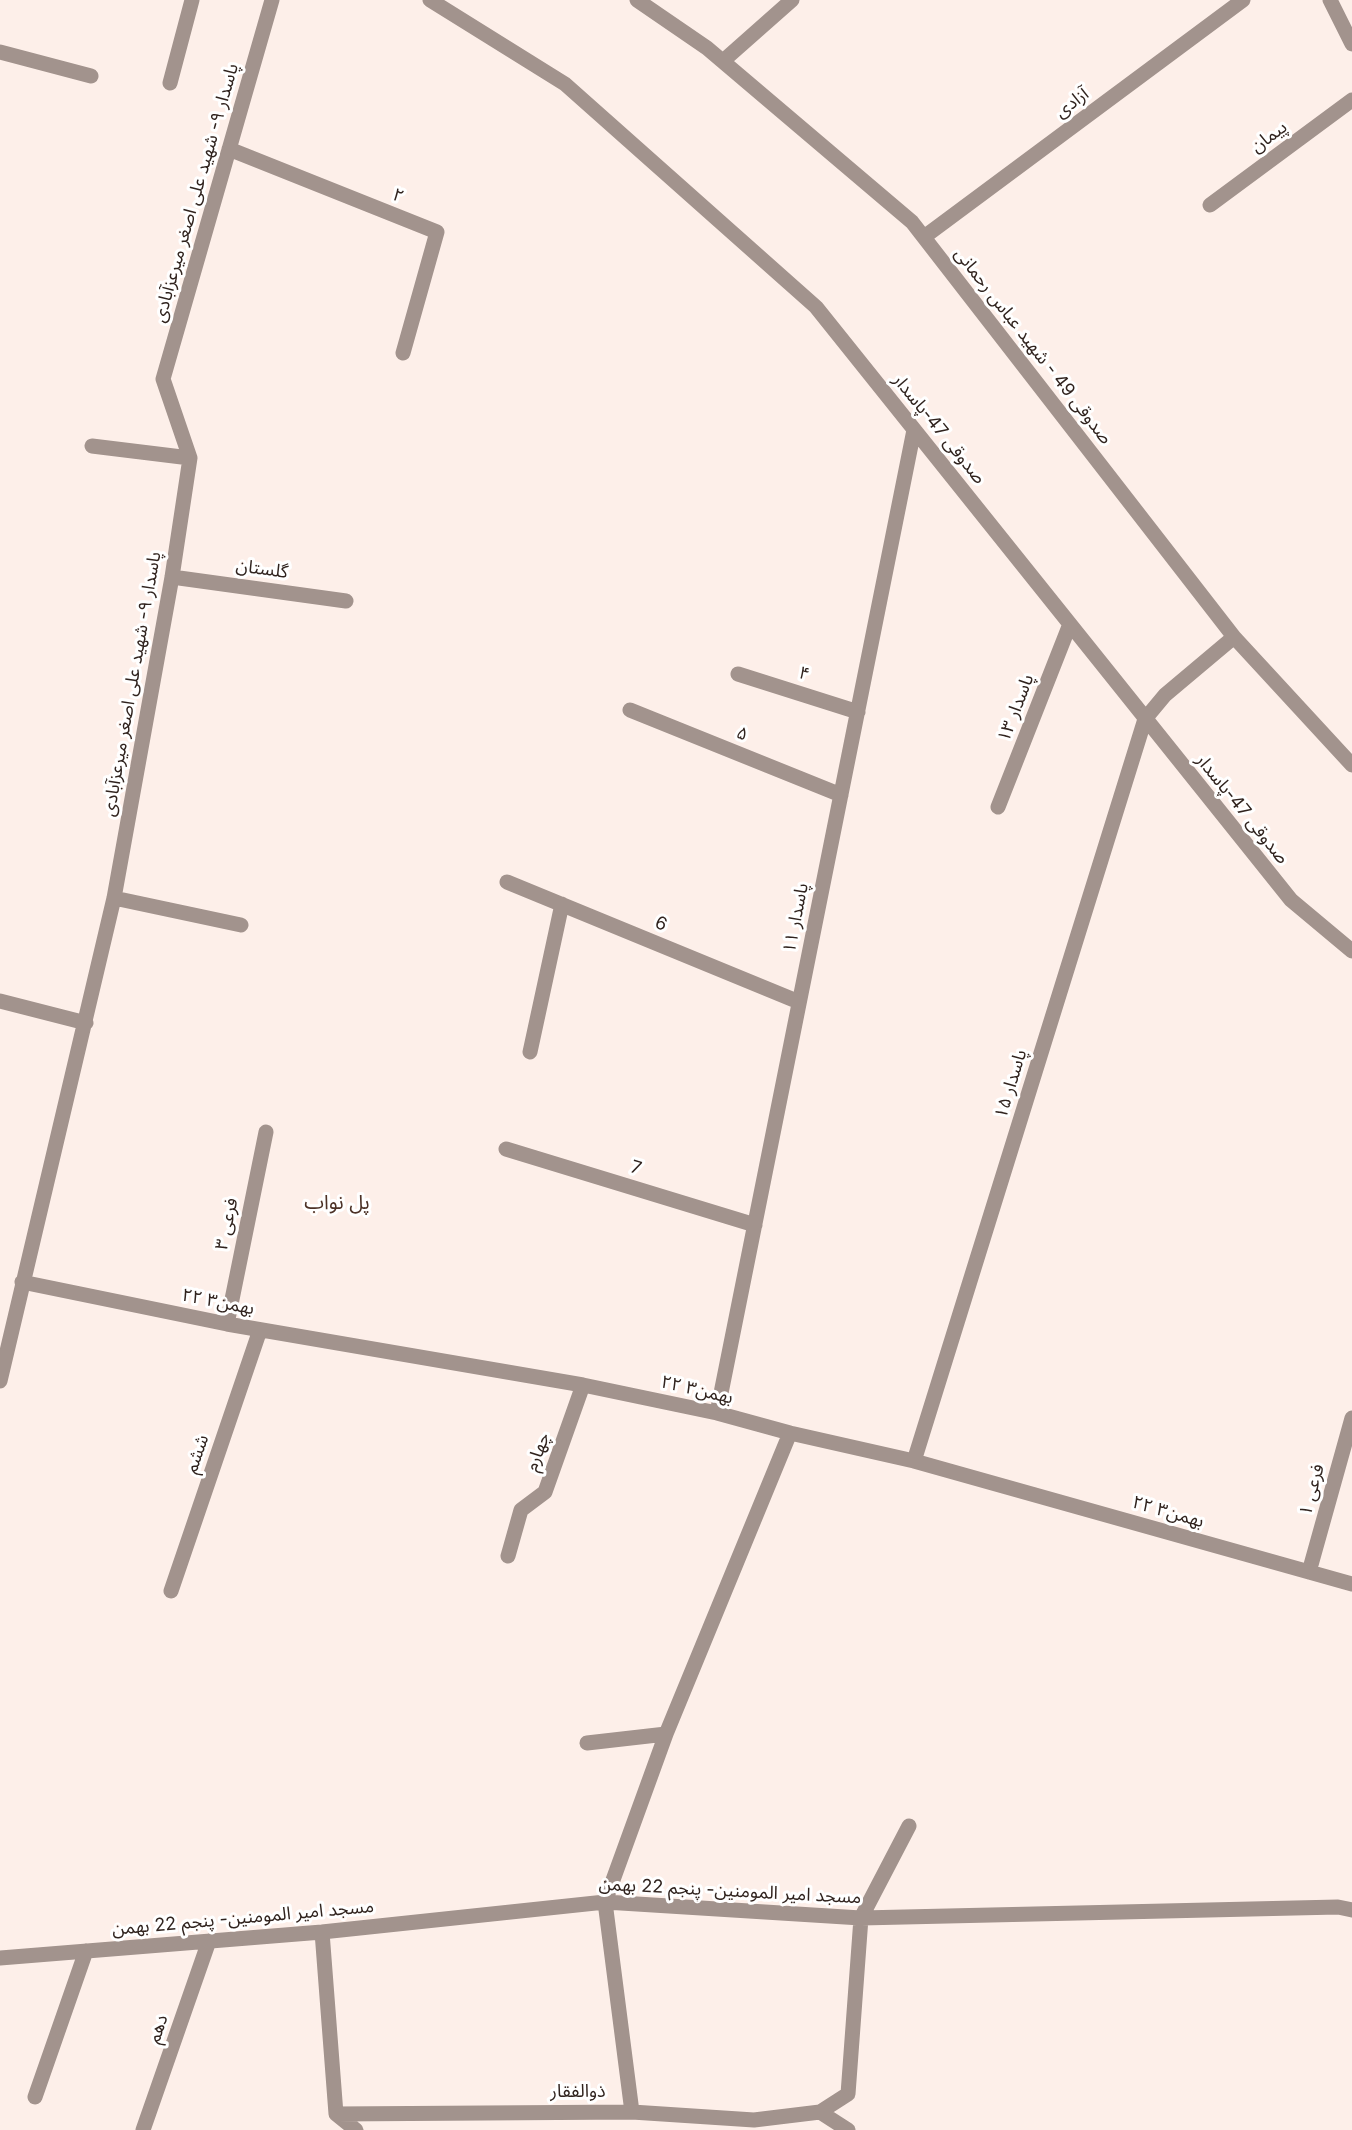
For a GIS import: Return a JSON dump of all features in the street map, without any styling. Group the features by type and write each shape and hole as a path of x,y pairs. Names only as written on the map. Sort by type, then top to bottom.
{"street":[{"path":"170,83 192,0"},
{"name":"پاسدار ۹- شهید علی اصغر میرعزآبادی","path":"0,1382 114,898 172,577 190,458 163,379 272,0"},
{"name":"صدوقی 47-پاسدار","path":"430,0 565,84 816,307 1291,900 1352,951"},
{"name":"صدوقی 49 - شهید عباس رحمانی","path":"637,0 656,5 912,222 1234,637 1352,765"},
{"path":"723,61 792,0"},
{"name":"آزادی","path":"924,237 1243,0"},
{"path":"1330,0 1352,44"},
{"path":"0,52 91,76"},
{"name":"پیمان","path":"1210,205 1352,100"},
{"name":"۲","path":"229,149 437,232 403,353"},
{"name":"پاسدار ۱۱","path":"717,1413 914,430"},
{"path":"92,446 190,458"},
{"name":"گلستان","path":"172,577 346,601"},
{"name":"پاسدار ۱۳","path":"998,807 1070,624"},
{"path":"1145,719 1165,695 1234,637"},
{"name":"۴","path":"738,674 858,712"},
{"name":"۵","path":"630,710 841,795"},
{"name":"پاسدار ۱۵","path":"914,1461 1145,719"},
{"name":"6","path":"507,882 799,1002"},
{"path":"114,898 241,925"},
{"path":"530,1052 562,904"},
{"path":"0,1001 86,1023"},
{"name":"فرعی ۳","path":"227,1324 266,1132"},
{"name":"7","path":"506,1149 755,1225"},
{"name":"۲۲ بهمن۳","path":"22,1282 227,1324 583,1385 717,1413 790,1433 914,1461 1352,1584"},
{"name":"ششم","path":"171,1591 260,1330"},
{"name":"چهارم","path":"508,1556 521,1510 545,1492 583,1385"},
{"name":"فرعی ۱","path":"1309,1572 1352,1418"},
{"path":"632,2112 604,1902 666,1734 790,1433"},
{"path":"587,1743 666,1734"},
{"path":"848,2130 820,2112 848,2094 861,1918 909,1826"},
{"name":"مسجد امیر المومنین- پنجم 22 بهمن","path":"0,1958 322,1932 604,1902 861,1918 1338,1907 1352,1910"},
{"path":"322,1932 336,2114 356,2130"},
{"name":"دهم","path":"144,2130 209,1941"},
{"path":"35,2097 86,1952"},
{"name":"ذوالفقار","path":"336,2114 632,2112 750,2125 820,2112"}],"district":[{"name":"پل نواب","path":"337,1203"}]}
